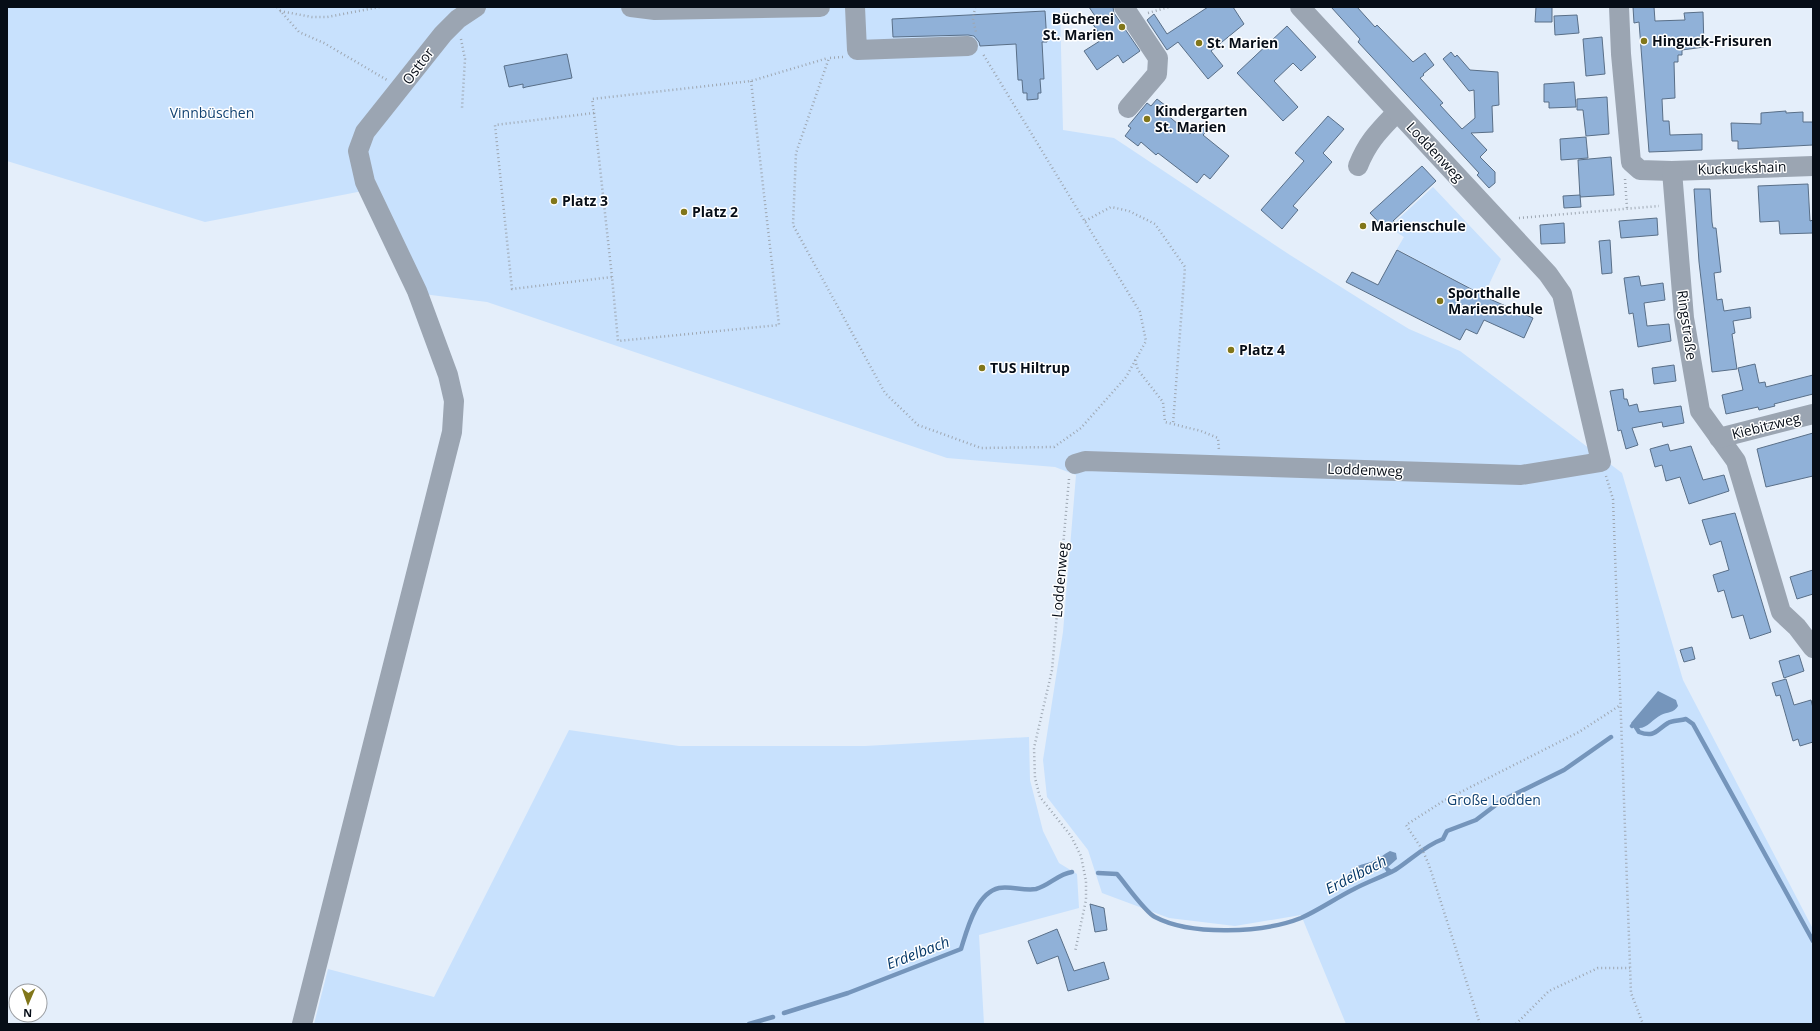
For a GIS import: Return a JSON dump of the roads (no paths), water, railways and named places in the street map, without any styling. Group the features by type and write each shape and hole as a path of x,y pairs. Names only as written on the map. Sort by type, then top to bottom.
{"street":[{"name":"Osttor","path":"302,1024 452,424 454,401 448,374 417,290 365,182 358,151 365,132 442,34 458,19 476,7"},
{"path":"631,7 655,10 820,7"},
{"path":"855,7 857,50 975,44"},
{"name":"Loddenweg","path":"1075,464 1086,461 1521,475 1601,462 1562,294 1548,274 1300,7"},
{"path":"1619,7 1621,54 1631,162 1640,170 1672,171"},
{"path":"1128,108 1157,74 1158,58 1129,15"},
{"path":"1358,166 1365,148 1371,139 1398,112"},
{"name":"Kuckuckshain","path":"1672,171 1813,166"},
{"name":"Ringstraße","path":"1672,171 1684,318 1700,411 1736,461 1781,612 1805,625 1813,648"},
{"name":"Kiebitzweg","path":"1719,438 1813,414"}],"water":[{"path":"1658,691 1676,700 1678,706 1672,711 1657,717 1644,727 1637,728 1632,726 1631,723"},
{"path":"1390,851 1396,853 1397,859 1388,867 1393,871 1387,873 1384,868 1356,878 1350,877 1349,875 1351,871 1359,865 1375,860"}],"waterway":[{"path":"1632,726 1634,724 1639,732 1644,734 1652,734 1672,721 1686,719 1693,724 1813,941"},
{"name":"Erdelbach","path":"1098,873 1117,874 1151,914 1170,923 1207,930 1248,929 1285,923 1308,915 1354,889 1395,870 1424,849 1443,839 1447,831 1476,820 1501,801 1564,770 1611,737"},
{"name":"Erdelbach","path":"784,1013 848,993 961,949 966,932 978,904 991,891 999,888 1036,889 1046,885 1062,875 1072,872"},
{"name":"Erdelbach","path":"749,1024 773,1017"}],"place":[{"name":"Bücherei St. Marien","path":"1122,27"},
{"name":"Hinguck-Frisuren","path":"1644,41"},
{"name":"St. Marien","path":"1199,43"},
{"name":"Kindergarten St. Marien","path":"1147,119"},
{"name":"Platz 3","path":"554,201"},
{"name":"Platz 2","path":"684,212"},
{"name":"Marienschule","path":"1363,226"},
{"name":"Sporthalle Marienschule","path":"1440,301"},
{"name":"Platz 4","path":"1231,350"},
{"name":"TUS Hiltrup","path":"982,368"}],"park label":[{"name":"Vinnbüschen","path":"212,113"},
{"name":"Große Lodden","path":"1494,800"}]}
